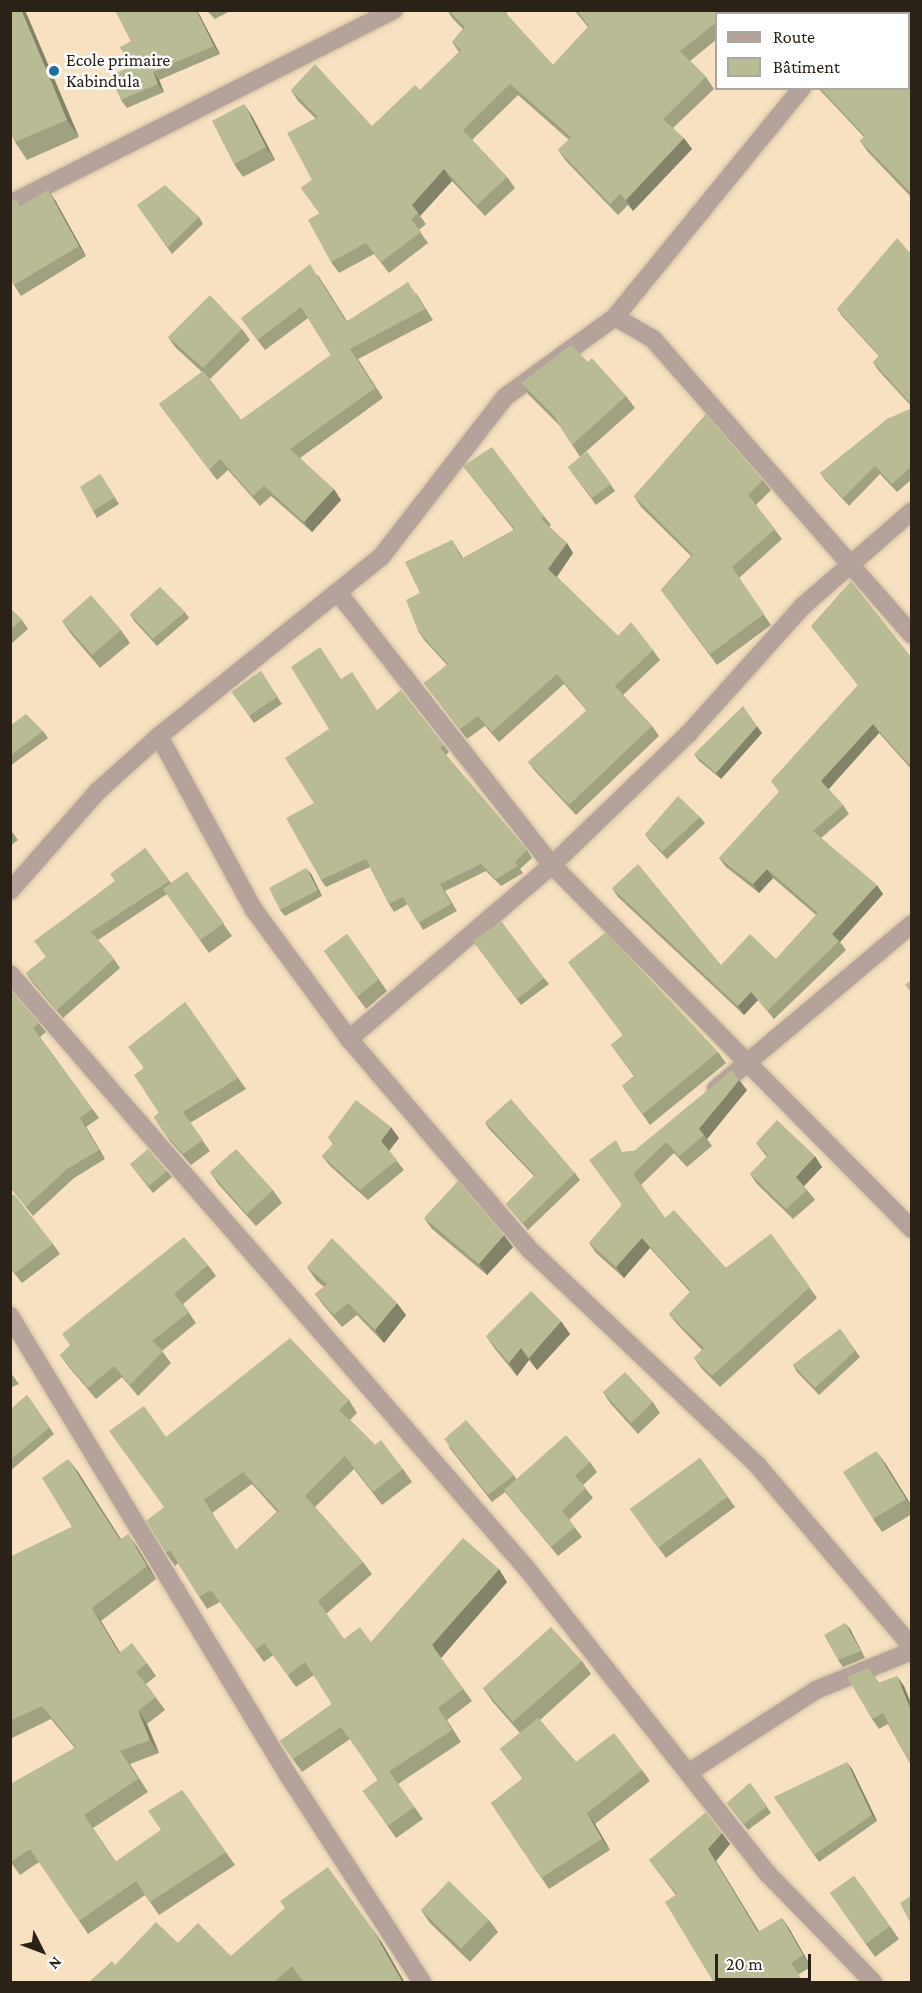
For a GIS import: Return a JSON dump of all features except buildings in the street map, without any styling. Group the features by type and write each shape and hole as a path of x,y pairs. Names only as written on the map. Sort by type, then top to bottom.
{"street":[{"path":"10,204 394,10"},
{"path":"10,891 98,792 159,736 340,595 381,557 505,397 615,317 800,90"},
{"path":"615,317 653,339 912,635"},
{"path":"349,1039 552,865 689,734 850,562 912,511"},
{"path":"340,595 552,865 912,1229"},
{"path":"159,736 254,910 349,1039 531,1251 758,1466 816,1527 912,1649 816,1690 691,1771"},
{"path":"696,1105 749,1063 912,924"},
{"path":"10,974 527,1569 691,1771 769,1875 873,1983"},
{"path":"10,1316 288,1775 422,1983"}],"place":[{"name":"Ecole primaire Kabindula","path":"54,71"}]}
